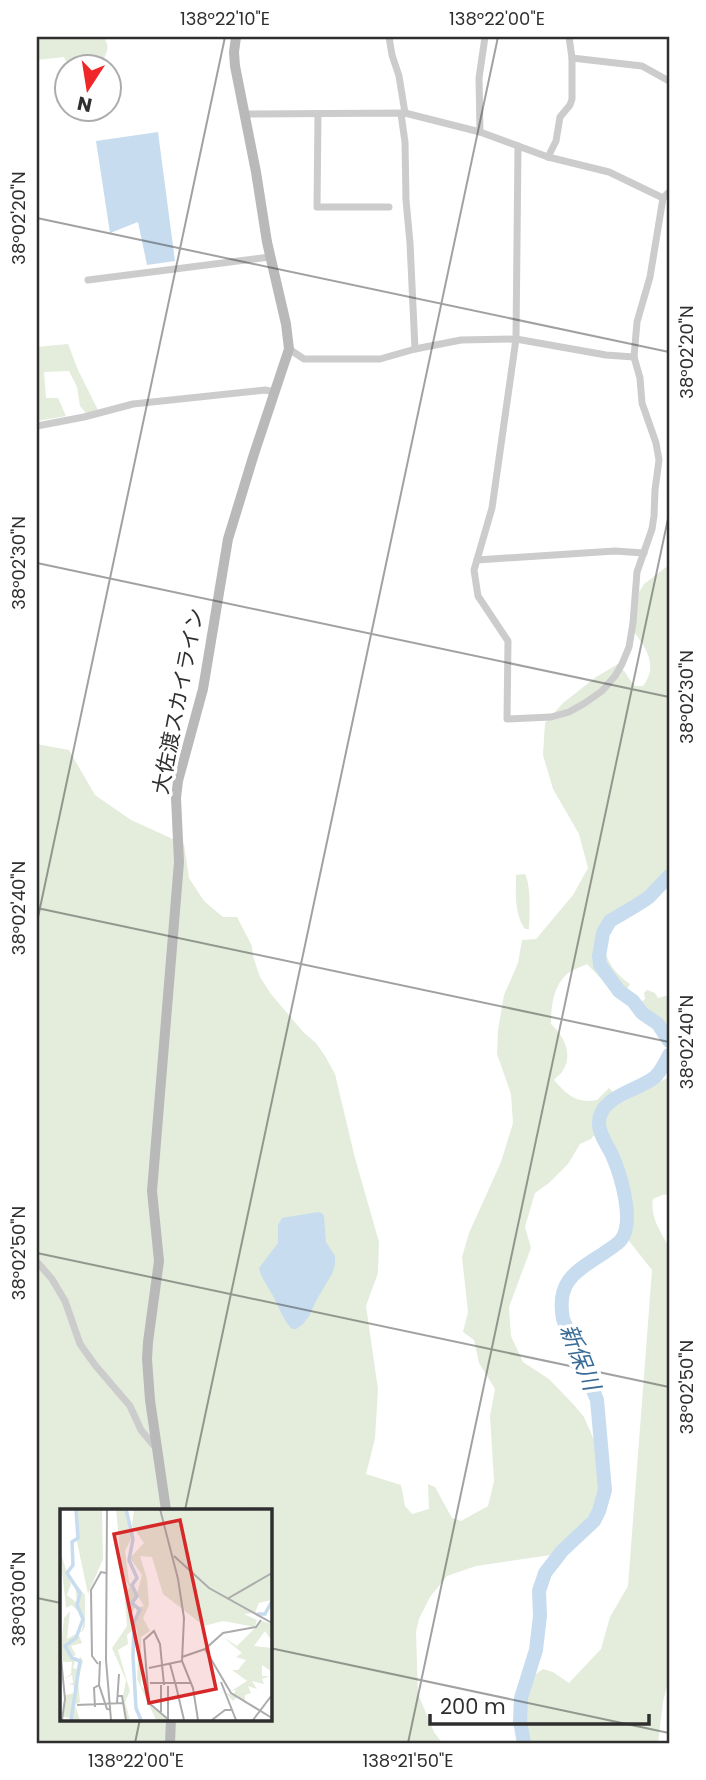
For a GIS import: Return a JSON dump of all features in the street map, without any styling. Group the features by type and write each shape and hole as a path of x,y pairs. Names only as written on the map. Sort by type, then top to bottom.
{"street":[{"name":"大佐渡スカイライン","path":"166,1509 156,1449 147,1359 159,1261 152,1192 178,862 176,797 203,689 228,539 289,349 235,66 236,37"},
{"path":"389,37 399,76 403,113 415,349"},
{"path":"480,132 479,78 485,37"},
{"path":"548,157 556,141 560,117 572,99 569,37"},
{"path":"572,58 642,66 669,81"},
{"path":"244,114 403,113 480,132 548,157 609,172 663,198"},
{"path":"318,114 317,206 388,207"},
{"path":"518,146 516,339 492,508 474,569 478,596 508,641 508,719 551,717 569,712 602,691 615,676 629,647 637,572 652,529 659,460 642,403 640,378 634,357 637,322 650,277 663,198 669,192"},
{"path":"88,280 270,257"},
{"path":"289,349 304,359 380,359 461,340 516,339 634,357"},
{"path":"37,426 133,404 265,390 275,392"},
{"path":"477,560 615,551 643,553"},
{"path":"37,1262 52,1279 65,1301 79,1344 130,1406 141,1430 156,1449"},
{"path":"170,1743 171,1720"}],"green space":[{"path":"37,37 104,37 106,42 106,52 52,52 52,58 37,60"},
{"path":"68,344 98,410 86,413 80,406 77,387 69,371 44,372 46,398 58,398 66,416 37,421 37,347"},
{"path":"669,565 669,873 665,885 649,906 612,925 607,936 605,947 608,958 617,973 630,984 626,991 617,993 587,964 566,975 556,992 551,1024 566,1046 567,1059 566,1066 554,1080 568,1094 584,1101 597,1100 609,1088 614,1093 595,1120 596,1133 591,1139 580,1144 568,1164 535,1193 525,1227 531,1248 509,1307 511,1336 523,1362 549,1379 574,1405 584,1417 594,1440 599,1491 589,1521 551,1555 476,1566 447,1576 430,1597 416,1632 418,1694 434,1732 442,1743 37,1743 37,744 69,750 95,795 131,820 184,844 189,878 204,901 223,917 237,917 252,946 260,977 304,1033 316,1043 335,1074 379,1242 378,1273 366,1306 378,1389 375,1439 366,1474 401,1485 405,1506 412,1514 429,1509 428,1484 435,1487 452,1518 461,1521 488,1506 494,1481 490,1416 495,1389 479,1363 474,1340 463,1332 468,1312 462,1257 469,1233 501,1162 513,1123 511,1094 497,1054 504,995 518,963 522,940 536,939 573,895 588,868 579,834 553,789 543,755 545,723 563,703 596,677 618,664 635,686 643,686 650,672 650,665 647,651 634,632 639,592 644,584"},
{"path":"525,874 529,893 529,929 525,929 521,923 516,903 516,875"},
{"path":"647,990 655,993 658,998 669,995 669,1028 661,1018 643,1007 642,1001"},
{"path":"669,1075 669,1194 653,1199 652,1206 656,1224 669,1247 669,1678 658,1743 531,1743 524,1712 525,1696 531,1679 543,1669 569,1683 601,1649 610,1617 628,1586 652,1270 629,1241 627,1195 616,1153 604,1124 607,1114 614,1107"}],"water":[{"path":"158,132 175,261 147,265 138,222 110,233 96,141"},
{"path":"318,1212 324,1216 326,1242 335,1256 335,1264 309,1316 303,1324 292,1329 283,1317 259,1268 278,1243 278,1225 282,1218"}],"waterway":[{"name":"新保川","path":"669,876 649,897 610,921 603,933 599,956 600,965 619,991 658,1024 669,1041"},
{"name":"新保川","path":"524,1743 520,1721 521,1698 536,1650 540,1616 539,1591 545,1573 562,1551 594,1521 605,1490 597,1400 563,1319 562,1295 565,1286 576,1272 617,1244 625,1232 627,1211 623,1187 600,1131 601,1113 613,1100 655,1077 669,1055"}]}
